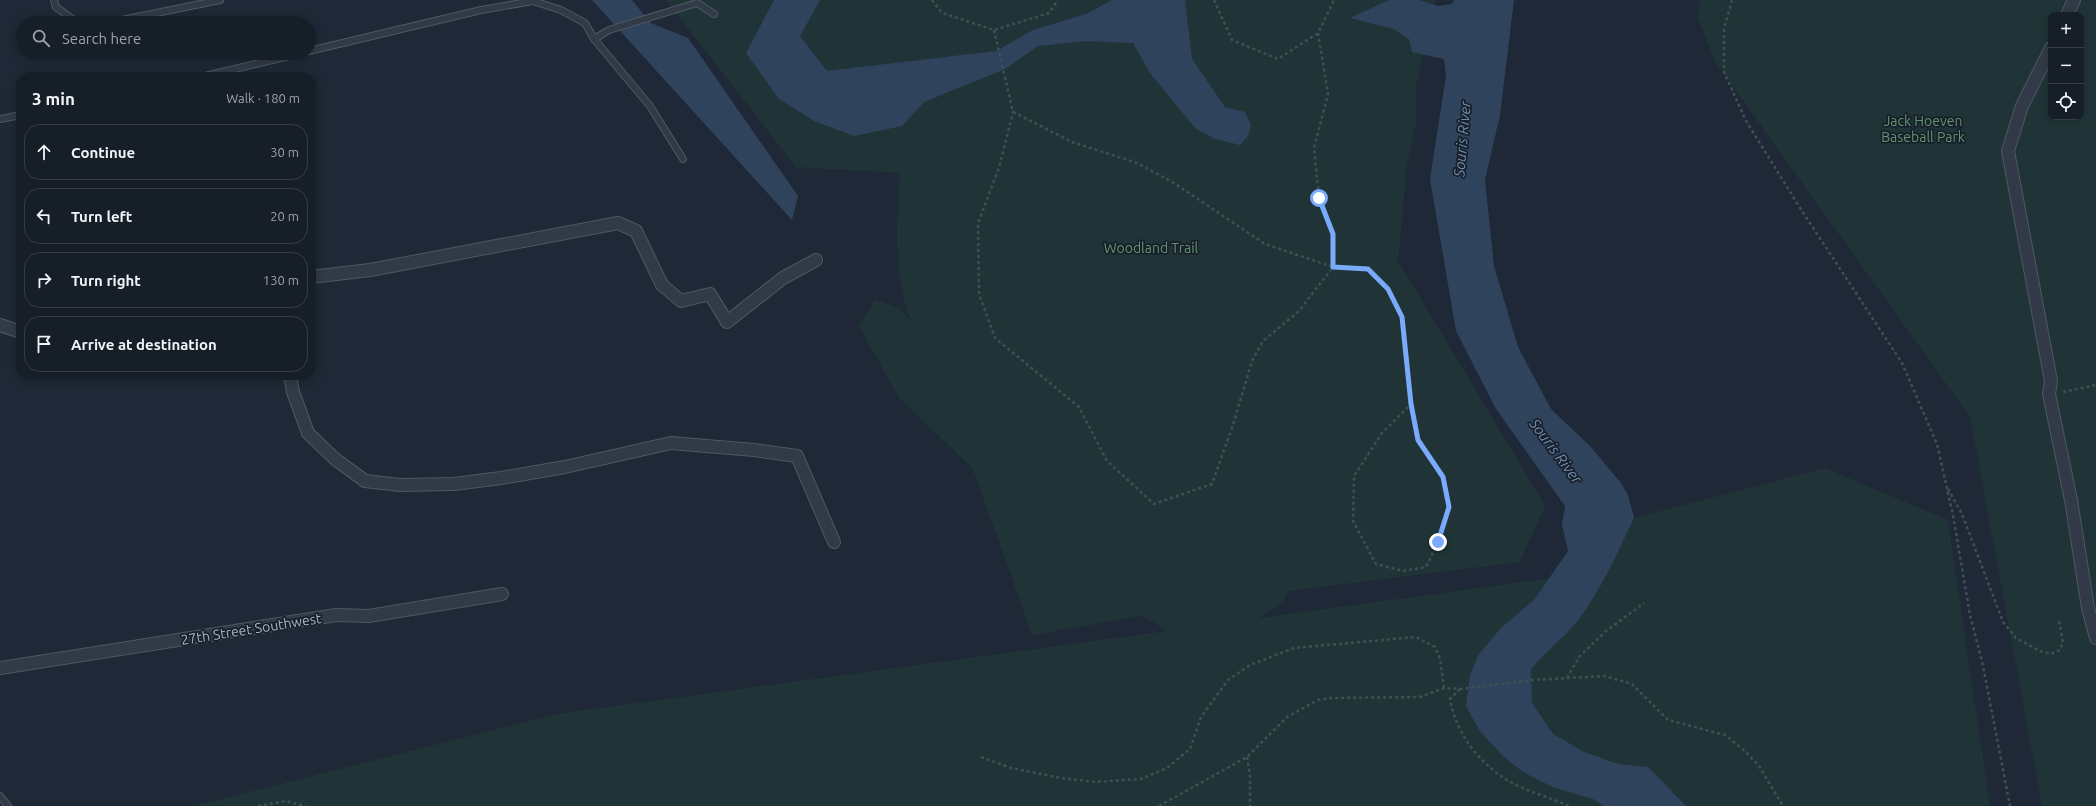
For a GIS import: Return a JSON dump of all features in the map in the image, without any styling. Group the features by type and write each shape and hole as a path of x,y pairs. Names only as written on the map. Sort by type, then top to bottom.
{"street":[{"path":"2068,12 2074,0"},
{"path":"2048,54 2022,106 2008,151 2051,381 2049,394 2071,500 2089,616 2096,638"},
{"path":"316,276 370,270 618,223 636,231 662,286 682,301 710,294 727,322 783,278 816,260"},
{"path":"0,326 16,331"},
{"path":"291,380 293,392 308,433 335,459 365,481 400,485 454,484 565,468 671,444 754,450 797,456 834,542"},
{"name":"27th Street Southwest","path":"0,668 336,615 369,616 502,594"}],"lane":[{"path":"54,0 56,7 68,16"},
{"path":"141,16 220,0"},
{"path":"316,49 481,10 533,1 561,10 585,23 594,39 650,106 683,159"},
{"path":"594,39 609,30 677,7 697,3 714,14"},
{"path":"222,72 273,60"},
{"path":"0,119 16,116"},
{"path":"0,796 8,806"}],"path":[{"path":"932,0 942,13 994,30 1049,13 1058,0"},
{"path":"1214,0 1232,40 1278,59 1318,33 1334,0"},
{"path":"1732,0 1724,29 1724,72 1746,121 1802,211 1902,363 1937,444 1970,615 1982,661 2010,806"},
{"path":"994,30 1013,112 999,168 978,223 979,294 995,338 1079,407 1107,461 1154,504 1212,484 1233,425 1252,361 1262,341 1298,312 1333,267 1333,234 1319,198 1314,148 1328,94 1318,33"},
{"path":"1013,112 1072,142 1137,163 1174,183 1265,244 1333,267 1368,269 1388,289 1402,317 1411,404 1418,440 1443,477 1449,507 1438,542 1426,567 1403,571 1376,564 1353,521 1354,476 1382,433 1411,404"},
{"path":"2049,394 2096,385"},
{"path":"1946,486 1962,514 2003,622 2016,638 2040,651 2051,654 2060,650 2063,642 2059,621"},
{"path":"1567,678 1579,657 1605,632 1644,603"},
{"path":"981,757 1011,768 1061,778 1095,782 1141,779 1167,768 1190,749 1201,717 1228,680 1250,665 1294,648 1416,637 1435,647 1440,659 1444,688"},
{"path":"1160,806 1247,757 1287,717 1318,700 1331,698 1420,697 1444,688 1461,689 1532,680 1604,676 1632,684 1668,720 1725,735 1745,751 1759,766 1783,806"},
{"path":"1461,689 1450,699 1453,714 1460,731 1474,751 1507,780 1569,806"},
{"path":"1247,757 1250,774 1250,806"},
{"path":"258,806 285,800 306,806"}],"green space":[{"name":"Woodland Trail","path":"666,0 1436,0 1416,85 1416,123 1407,166 1398,261 1545,506 1520,562 1288,591 1283,602 1259,618 1551,578 1634,518 1825,468 1948,520 1990,806 194,806 556,714 1167,631 1143,616 1032,635 973,469 899,398 859,326 875,300 899,308 913,324 906,307 899,270 897,230 900,173 796,167"},
{"name":"Jack Hoeven Baseball Park","path":"1700,0 2096,0 2096,806 2042,806 1970,417 1714,60 1698,17"}],"water":[{"path":"592,0 632,0 651,23 688,38 798,196 792,220"},
{"path":"774,0 820,0 800,36 827,71 996,51 1033,30 1086,14 1112,0 1185,0 1192,59 1225,107 1245,112 1251,125 1248,136 1240,145 1215,139 1195,128 1150,73 1133,43 1085,41 1038,46 1005,69 924,102 902,126 854,136 814,121 779,99 746,53"},
{"name":"Souris River","path":"1389,0 1419,0 1437,6 1452,4 1454,0 1514,0 1500,115 1485,180 1494,266 1518,347 1551,409 1591,447 1621,483 1628,495 1634,518 1608,572 1585,611 1571,629 1531,669 1532,703 1553,734 1584,752 1618,764 1648,767 1686,806 1604,806 1593,799 1555,788 1523,772 1504,757 1479,730 1466,706 1470,675 1479,654 1501,628 1534,600 1568,551 1562,525 1565,506 1496,409 1456,331 1430,179 1446,76 1444,59 1412,52 1409,39 1394,29 1350,18"}],"route":[{"path":"1319,198 1333,234 1333,267 1368,269 1388,289 1402,317 1411,404 1418,440 1443,477 1449,507 1438,542"}]}
